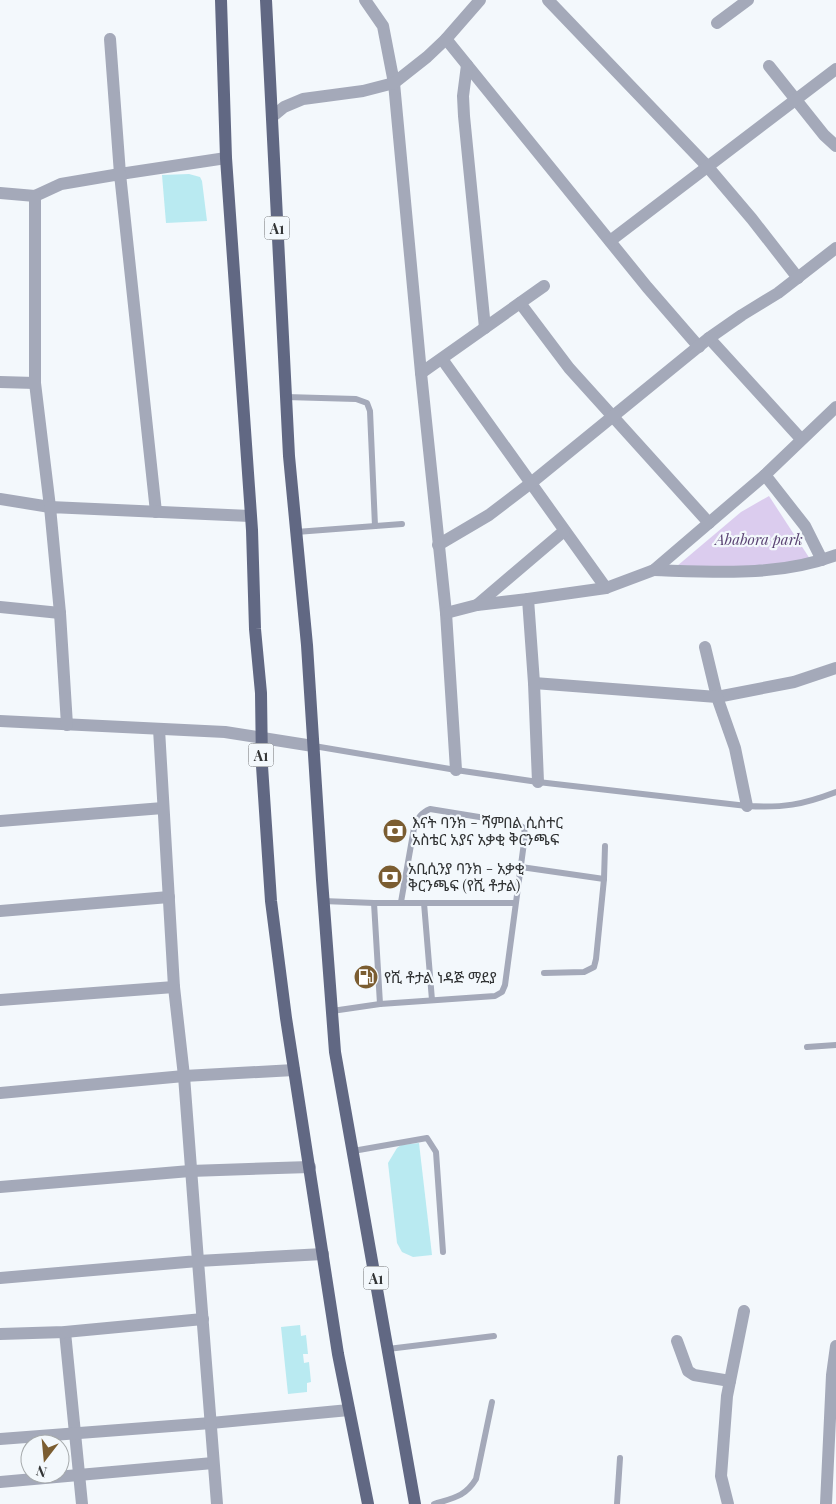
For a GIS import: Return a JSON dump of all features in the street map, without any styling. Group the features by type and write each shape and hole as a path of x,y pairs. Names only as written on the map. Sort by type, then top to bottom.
{"main road":[{"name":"A1","path":"221,0 226,158 250,516 270,901 338,1354 368,1504"},
{"name":"A1","path":"266,0 289,456 324,901"},
{"path":"324,901 332,1011"},
{"name":"A1","path":"332,1011 336,1052 415,1504"}],"street":[{"path":"365,0 383,26 394,83 421,374 446,613 456,770"},
{"path":"272,117 284,107 303,99 363,91 394,83 446,39 480,0"},
{"path":"548,0 707,166 752,219 798,278"},
{"path":"718,24 748,0"},
{"path":"110,39 120,174 156,512"},
{"path":"446,39 647,287 801,440"},
{"path":"467,65 463,96 464,116 486,328"},
{"path":"769,66 824,135 836,146"},
{"path":"610,241 836,69"},
{"path":"0,193 35,196 61,184 226,158"},
{"path":"35,196 35,383 50,507 60,613 67,725"},
{"path":"438,545 489,514 704,342 742,315 778,293 836,248"},
{"path":"421,374 544,286"},
{"path":"520,303 569,368 709,523"},
{"path":"442,359 606,588"},
{"path":"0,382 35,383"},
{"path":"446,613 477,605 606,588 654,570 765,475 836,407"},
{"path":"765,475 805,526 822,560"},
{"path":"0,499 50,507 250,516"},
{"path":"477,605 564,531"},
{"path":"654,570 742,573 822,560 836,555"},
{"path":"528,599 538,782"},
{"path":"0,607 60,613"},
{"path":"705,647 717,698 735,748 747,806"},
{"path":"534,683 717,698 794,682 836,668"},
{"path":"0,721 225,732 313,746"},
{"path":"159,729 174,987 184,1076 217,1504"},
{"path":"0,821 163,808"},
{"path":"0,911 169,897"},
{"path":"0,1000 174,987"},
{"path":"0,1093 184,1076 294,1070"},
{"path":"0,1187 190,1171 310,1167"},
{"path":"0,1278 198,1261 324,1254"},
{"path":"728,1504 721,1476 727,1396 744,1311"},
{"path":"0,1334 65,1332 203,1318"},
{"path":"65,1332 82,1504"},
{"path":"677,1342 688,1371 694,1375 730,1381"},
{"path":"826,1504 832,1374 836,1346"},
{"path":"0,1439 211,1423 348,1410"},
{"path":"0,1482 213,1463"}],"lane":[{"path":"286,397 356,399 367,403 370,411 375,526"},
{"path":"296,532 402,524"},
{"path":"313,746 538,782 747,806 776,807 808,803 836,792"},
{"path":"332,1011 380,1004 496,996 502,992 505,986 525,834 524,828 516,823 430,810 423,812 414,828 401,902"},
{"path":"544,972 584,972 594,967 604,879 605,846"},
{"path":"521,866 604,879"},
{"path":"324,901 374,903 515,902"},
{"path":"424,902 432,1000"},
{"path":"374,903 380,1004"},
{"path":"807,1047 836,1045"},
{"path":"354,1151 427,1138 436,1152 443,1252"},
{"path":"388,1349 494,1336"},
{"path":"434,1504 459,1497 470,1489 476,1479 492,1402"},
{"path":"617,1504 620,1458"}],"green space":[{"name":"Ababora park","path":"769,496 812,562 786,567 677,566 741,512"}],"building":[{"path":"189,174 200,177 202,181 207,221 166,223 162,175"},
{"path":"419,1143 432,1255 413,1257 402,1252 397,1243 388,1163 401,1145"},
{"path":"300,1325 301,1336 306,1335 308,1354 303,1354 304,1363 309,1362 311,1382 307,1383 307,1392 288,1394 281,1327"}],"place":[{"name":"እናት ባንክ - ሻምበል ሲስተር አስቴር አያና አቃቂ ቅርንጫፍ","path":"395,831"},
{"name":"አቢሲንያ ባንክ - አቃቂ ቅርንጫፍ (የሺ ቶታል)","path":"390,877"},
{"name":"የሺ ቶታል ነዳጅ ማደያ","path":"366,977"}]}
